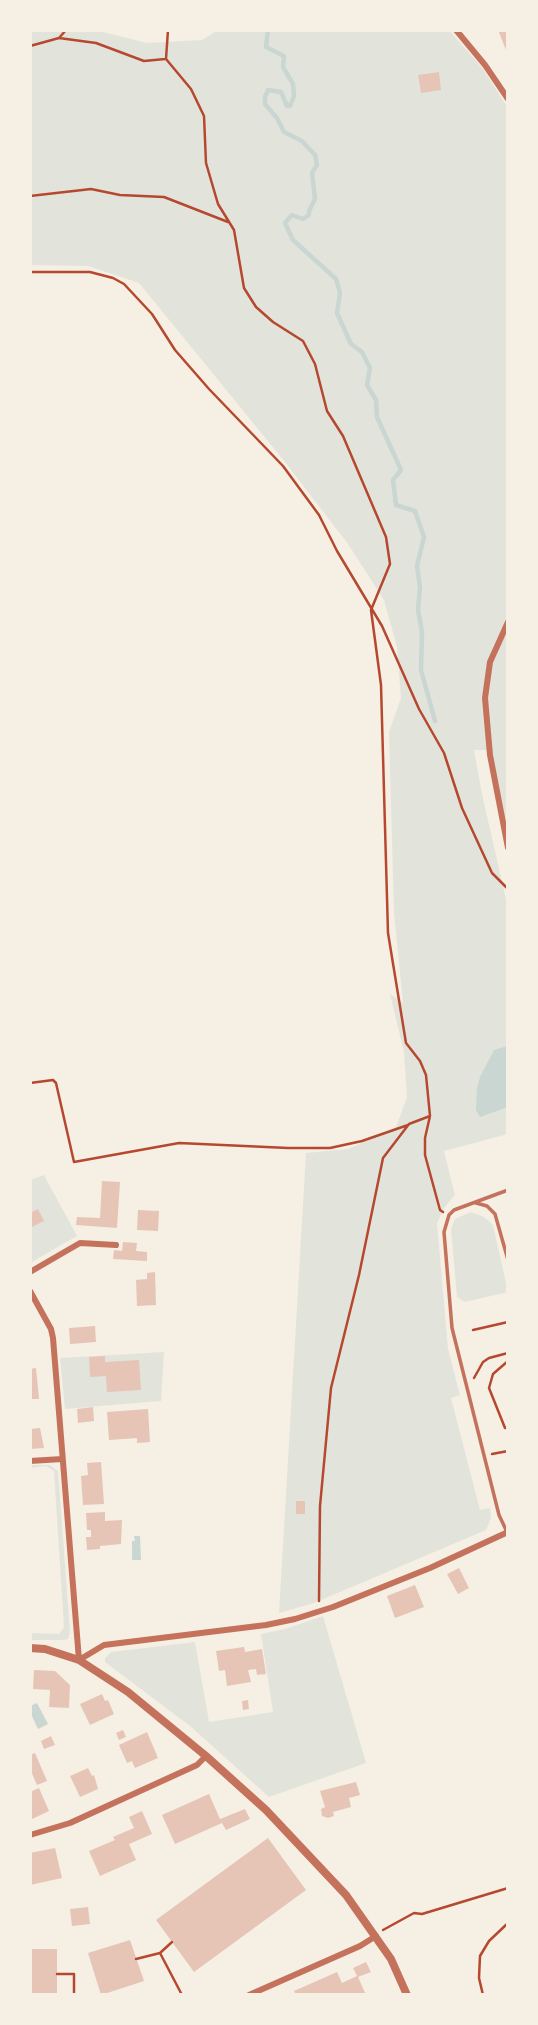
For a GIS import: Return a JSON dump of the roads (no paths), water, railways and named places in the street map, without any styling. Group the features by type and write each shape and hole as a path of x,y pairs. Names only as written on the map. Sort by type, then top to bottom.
{"street":[{"path":"456,30 508,99"},
{"path":"508,622 490,662 485,698 490,755 508,848"},
{"path":"30,1272 80,1243 116,1245"},
{"path":"30,1292 54,1338 79,1660"},
{"path":"30,1461 62,1459"},
{"path":"79,1660 104,1646 295,1619 430,1569 508,1532"},
{"path":"30,1648 45,1649 79,1660 128,1692 206,1756 295,1839 379,1933 407,1995"},
{"path":"30,1835 70,1823 197,1765 206,1756"},
{"path":"249,1995 261,1993 360,1946 379,1933"}],"lane":[{"path":"508,1190 454,1210 449,1215 444,1232 452,1328 499,1515 508,1532"},
{"path":"474,1202 487,1206 495,1213 508,1260"}],"waterway":[{"path":"268,30 266,47 284,56 283,67 293,84 294,96 290,106 287,106 281,92 268,90 265,104 284,132 302,141 315,155 317,165 312,173 315,199 309,215 303,219 292,215 285,223 293,240 336,279 340,293 337,313 351,344 362,352 370,368 367,385 376,400 377,417 401,470 393,480 396,505 415,511 424,537 417,566 420,587 418,610 422,632 421,670 435,721"}]}
